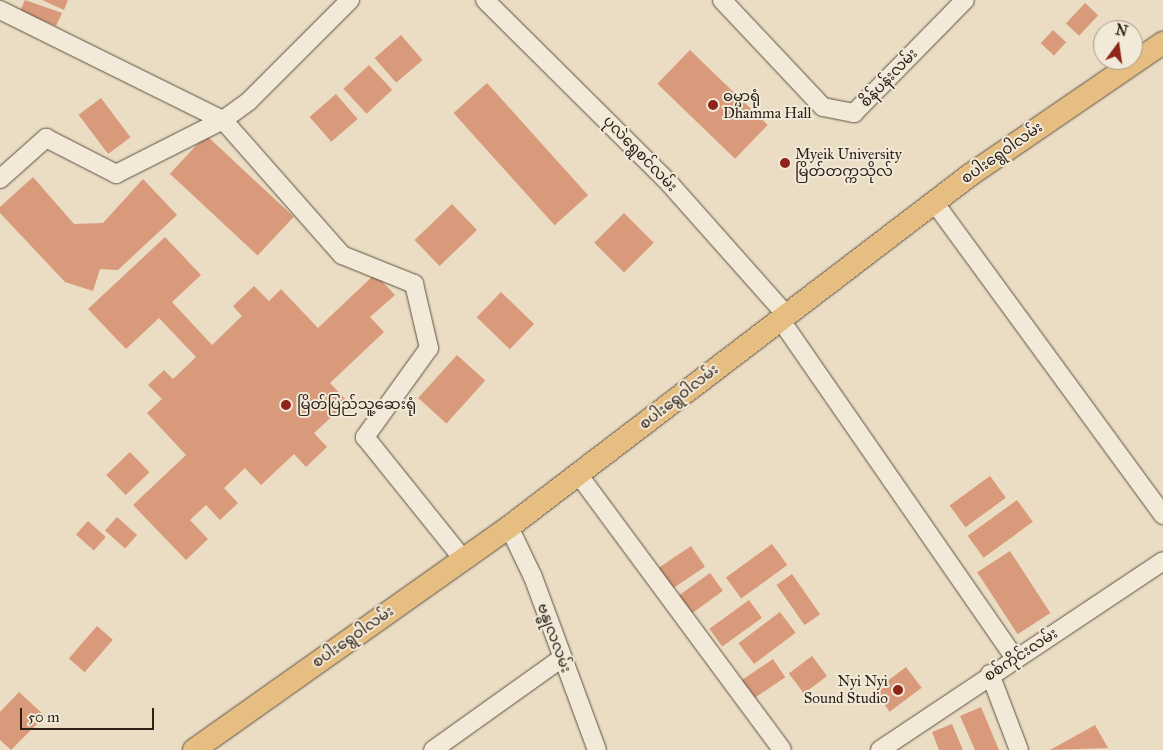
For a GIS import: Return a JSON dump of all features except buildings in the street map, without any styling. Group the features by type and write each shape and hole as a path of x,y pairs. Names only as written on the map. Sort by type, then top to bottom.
{"main road":[{"name":"စပါးရွေဝါလမ်း","path":"194,750 509,527 934,202 1163,43"}],"street":[{"path":"0,178 46,138 116,174 223,120 249,101 350,0"},
{"name":"ပုလဲရွေစင်လမ်း","path":"485,0 669,183 783,317 1015,658"},
{"path":"504,0 506,22"},
{"name":"စိန်ပန်းလမ်း","path":"722,0 823,107 854,113 966,0"},
{"path":"0,10 223,120 342,255 414,284 429,348 365,437 463,559"},
{"path":"934,202 1163,515"},
{"path":"578,474 782,750"},
{"name":"ဗန္ဓုလလမ်း","path":"509,527 532,577 596,750"},
{"name":"စစ်ကိုင်းလမ်း","path":"880,750 990,674 1162,563"},
{"path":"433,750 562,658"},
{"path":"990,674 1019,750"}],"place":[{"name":"ဓမ္မာရုံ Dhamma Hall","path":"713,105"},
{"name":"Myeik University မြိတ်တက္ကသိုလ်","path":"785,163"},
{"name":"မြိတ်ပြည်သူ့ဆေးရုံ","path":"286,405"},
{"name":"Nyi Nyi Sound Studio","path":"898,690"}]}
